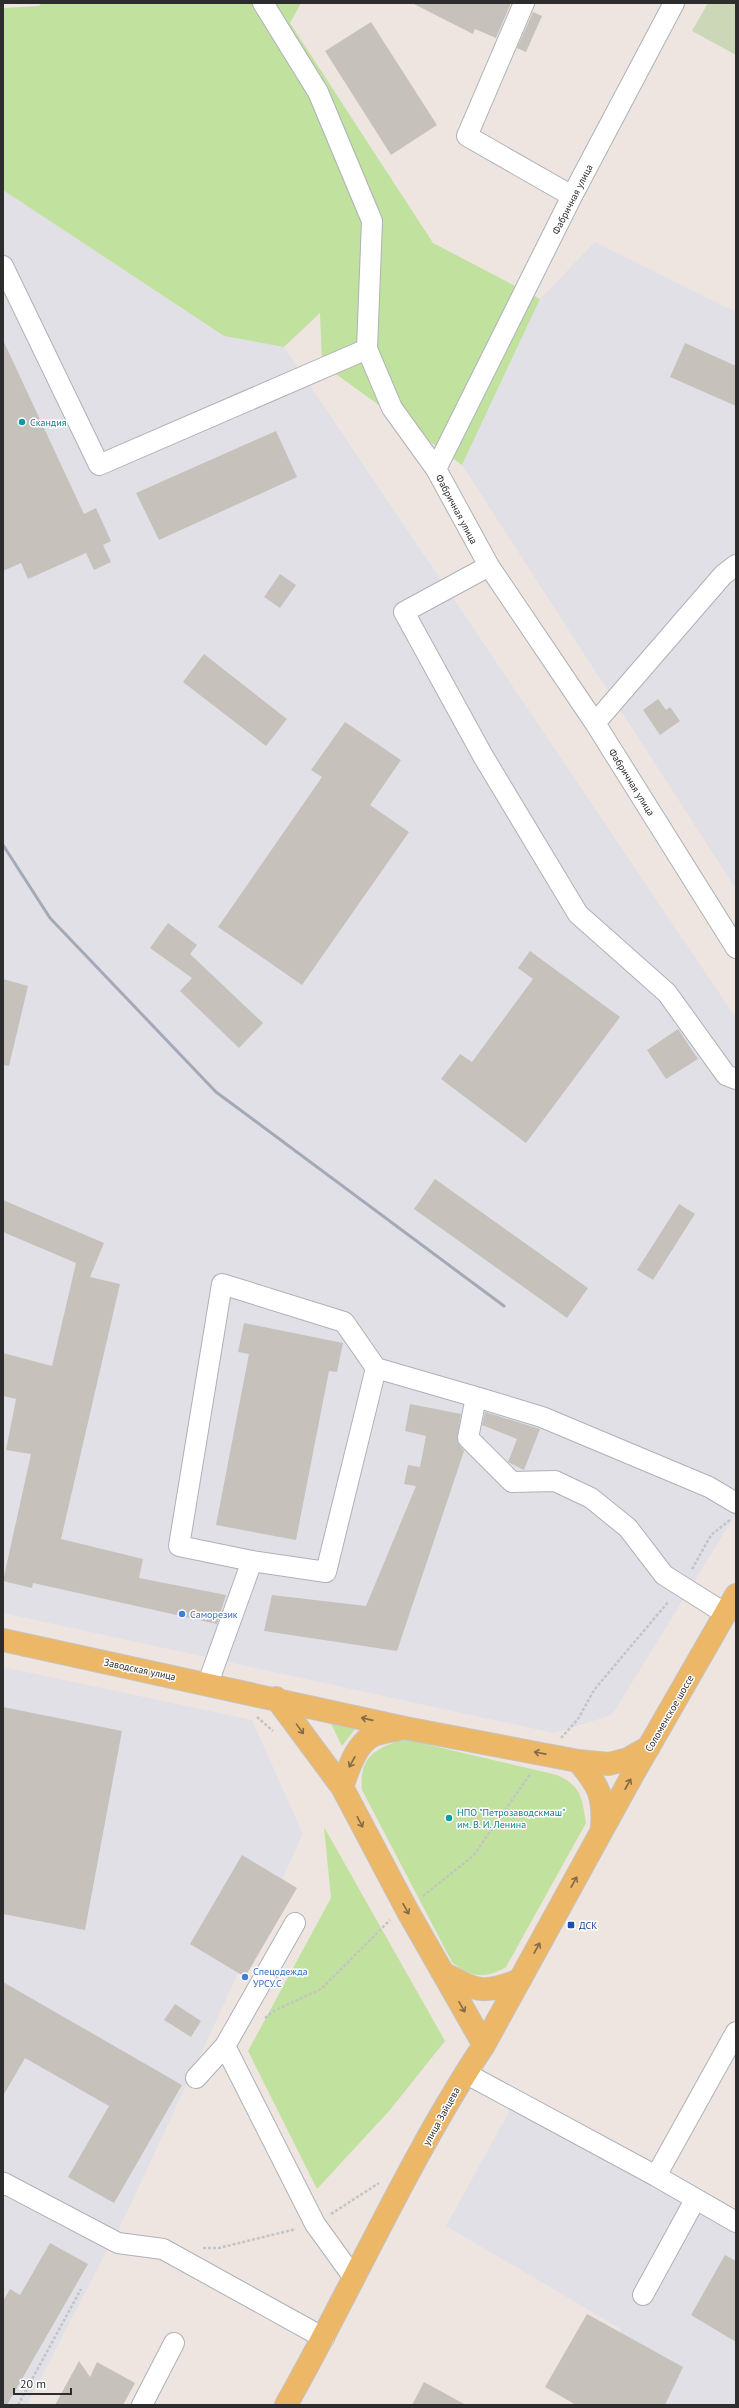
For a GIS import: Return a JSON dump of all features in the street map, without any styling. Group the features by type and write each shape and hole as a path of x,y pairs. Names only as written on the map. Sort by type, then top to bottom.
{"main road":[{"name":"Соломенское шоссе","path":"602,1830 731,1604"},
{"name":"Заводская улица","path":"3,1640 208,1683 405,1728 578,1761 609,1764 628,1759 649,1747"},
{"path":"276,1698 342,1787 407,1910 484,2045"},
{"path":"342,1787 350,1765 361,1747 371,1736 405,1728"},
{"path":"578,1761 594,1780 604,1803 602,1830"},
{"name":"улица Зайцева","path":"286,2405 324,2338 354,2278 465,2073 484,2045 602,1830"},
{"path":"443,1973 476,1990 495,1990 520,1980"}],"street":[{"path":"263,3 318,92 372,221 367,349 392,408 436,469"},
{"path":"524,3 467,136 572,196"},
{"name":"Фабричная улица","path":"674,3 572,196 436,469 489,566 595,723 736,948"},
{"path":"3,266 98,465 367,349"},
{"path":"595,723 722,575 736,565"},
{"path":"489,566 404,612 483,756 578,914 667,992 726,1075 736,1079"},
{"path":"376,1368 326,1572 252,1561 179,1546 222,1284 344,1322 376,1368 542,1417 710,1487 736,1503"},
{"path":"476,1397 468,1438 512,1482 555,1481 591,1498 628,1528 664,1575 682,1586 731,1604"},
{"path":"208,1683 252,1561"},
{"path":"196,2078 225,2046 295,1923"},
{"path":"656,2176 736,2032"},
{"path":"225,2046 315,2224 354,2278"},
{"path":"465,2073 656,2176 695,2200 736,2222"},
{"path":"3,2185 4,2183 118,2243 163,2249 324,2338"},
{"path":"643,2295 695,2200"},
{"path":"142,2405 174,2343"}],"path":[{"path":"262,2020 274,2011 321,1989 388,1921 407,1910 473,1856 522,1784 545,1754 578,1719 594,1690 682,1586 710,1535 736,1515"},
{"path":"255,1716 278,1735"},
{"path":"385,1914 388,1921"},
{"path":"18,2405 81,2289"}],"shaded area":[{"path":"3,190 224,336 284,347 736,1018 736,1514 612,1715 554,1733 3,1613"},
{"path":"595,242 736,312 736,889 462,465 540,299"},
{"path":"3,1667 252,1720 303,1834 129,2208 27,2405 3,2405"},
{"path":"520,2092 736,2215 736,2405 580,2405 581,2398 621,2329 446,2226"}],"green space":[{"path":"41,3 301,3 290,23 433,243 540,299 462,465 322,364 320,313 284,347 224,336 3,190 3,8 39,6"},
{"path":"708,3 736,3 736,55 692,31"},
{"path":"331,1724 355,1729 342,1746"},
{"path":"404,1739 557,1775 571,1783 579,1793 586,1823 506,1967 492,1974 472,1974 452,1962 362,1790 363,1769 366,1762 371,1756 385,1746"},
{"path":"324,1827 445,2041 390,2110 317,2189 248,2051 331,1898"}],"building":[{"path":"412,3 511,3 496,38 475,29 473,34"},
{"path":"533,12 542,16 526,52 517,48"},
{"path":"371,22 437,125 391,155 325,51"},
{"name":"Скандия","path":"3,340 84,514 96,508 111,541 103,545 111,562 94,570 86,553 28,579 21,563 3,571"},
{"path":"685,343 736,366 736,406 670,377"},
{"path":"276,431 297,477 159,540 136,493"},
{"path":"280,574 296,585 280,608 264,597"},
{"path":"204,654 287,719 266,746 183,682"},
{"path":"658,699 666,710 670,707 680,721 660,735 643,710"},
{"path":"345,722 401,760 370,805 409,832 302,985 218,927 322,777 311,770"},
{"path":"168,923 197,945 190,954 263,1023 239,1048 180,991 192,978 150,948"},
{"path":"530,951 620,1017 526,1143 441,1079 460,1054 472,1062 533,979 518,968"},
{"path":"3,979 28,986 9,1066 3,1065"},
{"path":"678,1029 698,1059 666,1079 647,1050"},
{"path":"435,1179 588,1288 567,1318 414,1209"},
{"path":"3,1200 104,1243 90,1277 120,1284 61,1539 143,1559 139,1578 226,1595 217,1624 33,1583 32,1588 3,1581 31,1454 6,1450 16,1399 3,1396 3,1353 52,1366 76,1263 3,1232"},
{"path":"679,1204 695,1214 653,1280 637,1270"},
{"path":"244,1323 343,1343 337,1372 329,1371 296,1540 216,1525 249,1354 238,1352"},
{"path":"410,1404 461,1414 457,1441 464,1451 397,1651 264,1631 272,1595 366,1606 416,1486 404,1484 408,1465 420,1467 426,1436 405,1431"},
{"path":"485,1412 540,1429 524,1470 508,1462 517,1439 482,1425"},
{"path":"3,1707 122,1731 85,1930 3,1914"},
{"path":"242,1855 297,1888 245,1977 190,1944"},
{"path":"3,1982 182,2085 114,2203 68,2177 109,2106 25,2058 3,2096"},
{"path":"175,2004 201,2021 191,2037 164,2020"},
{"path":"50,2243 88,2264 7,2405 3,2405 3,2301 10,2289 20,2295"},
{"path":"725,2255 736,2261 736,2342 691,2315"},
{"path":"587,2314 683,2367 665,2405 576,2405 545,2387"},
{"path":"79,2361 90,2377 97,2362 135,2383 123,2405 55,2405"},
{"path":"424,2382 466,2405 412,2405"}],"railway":[{"path":"3,845 50,918 216,1092 504,1306"}],"place":[{"name":"Скандия","path":"22,422"},
{"name":"Саморезик","path":"182,1614"},
{"name":"НПО \"Петрозаводскмаш\" им. В. И. Ленина","path":"449,1818"},
{"name":"ДСК","path":"571,1925"},
{"name":"Спецодежда УРСУ.С","path":"245,1977"}]}
